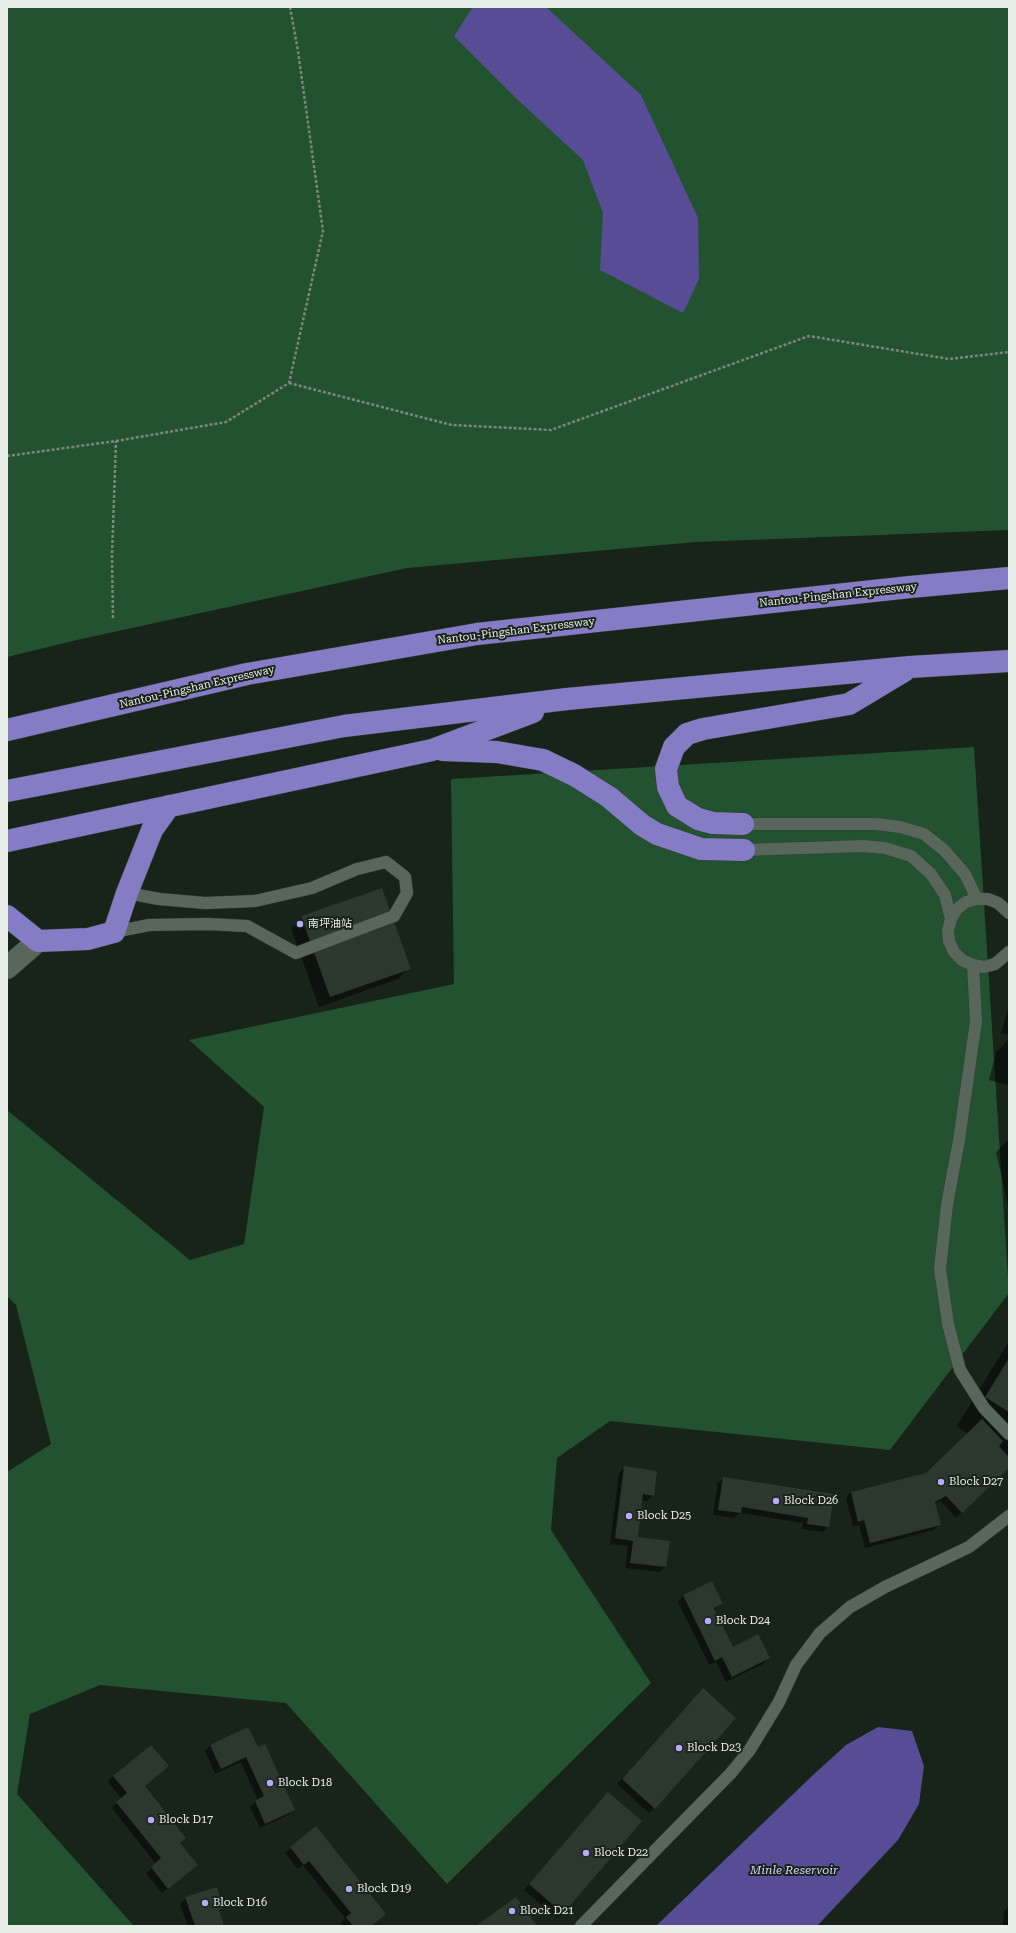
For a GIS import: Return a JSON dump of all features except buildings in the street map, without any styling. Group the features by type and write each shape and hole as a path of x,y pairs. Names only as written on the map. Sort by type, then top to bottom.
{"highway":[{"name":"Nantou-Pingshan Expressway","path":"7,730 247,674 476,634 910,587 1009,578"},
{"path":"7,791 344,726 567,699 910,667 1009,661"},
{"path":"743,824 713,823 698,819 677,806 668,787 666,769 674,748 687,734 703,729 849,704 910,667"},
{"path":"7,841 432,750 567,699"},
{"path":"432,750 497,752 543,760 574,775 609,797 642,825 657,834 701,849 744,850"},
{"path":"7,916 38,941 88,939 114,932 127,892 152,830 169,806"}],"street":[{"path":"7,968 38,941"}],"lane":[{"path":"743,824 876,824 900,827 924,834 944,850 965,874 977,899"},
{"path":"744,850 863,846 885,848 911,856 930,874 945,895 951,918"},
{"path":"114,932 149,926 207,924 247,926 296,953 394,916 408,893 404,877 386,862 357,869 312,888 256,901 205,903 159,899 127,892"},
{"path":"1009,913 998,903 988,899 977,899 966,902 957,909 951,918 948,930 949,941 954,952 962,960 972,965 984,966 995,964 1009,952"},
{"path":"972,965 976,1021 959,1140 947,1205 940,1269 948,1324 960,1370 984,1408 1009,1434"},
{"path":"581,1926 731,1773 749,1751 779,1702 796,1665 820,1633 850,1607 885,1587 970,1547 1009,1516"}],"path":[{"path":"7,456 116,441 226,422 289,383 323,231 298,51 290,7"},
{"path":"289,383 452,424 551,430 809,336 949,359 1009,352"},
{"path":"113,618 112,556 116,441"}],"green space":[{"path":"7,7 1009,7 1009,530 696,542 407,568 77,640 7,657"},
{"path":"974,747 1009,1293 890,1450 610,1421 557,1458 551,1530 651,1683 447,1884 286,1703 100,1685 30,1714 17,1794 134,1926 7,1926 7,1472 51,1444 16,1305 7,1296 7,1110 190,1260 244,1244 264,1107 189,1040 454,984 451,779"}],"water":[{"path":"473,7 547,8 641,95 698,218 699,279 683,313 600,270 603,213 583,160 517,99 454,36"},
{"name":"Minle Reservoir","path":"878,1727 912,1731 924,1766 919,1804 898,1840 817,1926 656,1926 846,1745"}],"place":[{"name":"南坪油站","path":"300,924"},
{"name":"Block D27","path":"941,1482"},
{"name":"Block D26","path":"776,1501"},
{"name":"Block D25","path":"629,1516"},
{"name":"Block D24","path":"708,1621"},
{"name":"Block D23","path":"679,1748"},
{"name":"Block D18","path":"270,1783"},
{"name":"Block D17","path":"151,1820"},
{"name":"Block D22","path":"586,1853"},
{"name":"Block D19","path":"349,1889"},
{"name":"Block D16","path":"205,1903"},
{"name":"Block D21","path":"512,1911"}]}
